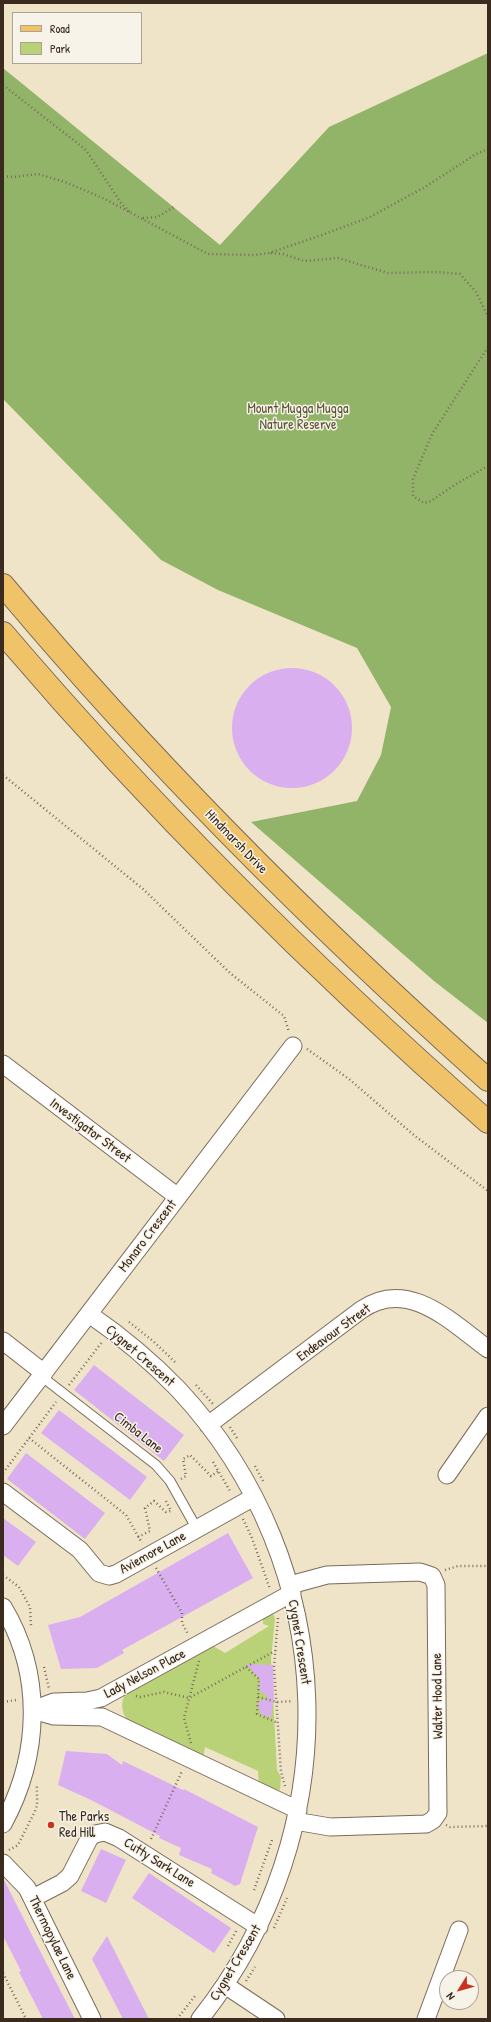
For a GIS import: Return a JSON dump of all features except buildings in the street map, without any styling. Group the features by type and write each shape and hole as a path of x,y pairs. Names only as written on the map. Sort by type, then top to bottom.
{"main road":[{"name":"Hindmarsh Drive","path":"3,585 140,742 257,863 346,950 488,1080"},
{"path":"3,633 97,741 232,883 349,997 488,1122"}],"street":[{"name":"Monaro Crescent","path":"3,1426 293,1046"},
{"name":"Investigator Street","path":"3,1064 178,1198"},
{"name":"Endeavour Street","path":"215,1420 361,1310 384,1300 406,1299 424,1304 488,1349"},
{"name":"Cygnet Crescent","path":"89,1314 141,1354 179,1391 215,1420 232,1460 254,1497 275,1540 291,1589 303,1647 307,1699 306,1756 297,1815 266,1929 232,1989 200,2019"},
{"path":"3,1342 42,1374"},
{"path":"447,1475 488,1416"},
{"name":"Aviemore Lane","path":"3,1492 80,1550 95,1569 103,1575 116,1574 254,1497"},
{"name":"Walter Hood Lane","path":"291,1589 328,1575 420,1572 432,1576 436,1585 438,1813 433,1820 426,1824 330,1827 297,1815"},
{"name":"Lady Nelson Place","path":"28,1704 94,1700 129,1684 191,1642 274,1603 291,1589"},
{"path":"3,1607 16,1633 26,1660 31,1745 26,1772 18,1795 3,1824"},
{"name":"Lady Nelson Place","path":"28,1704 54,1716 102,1717 185,1764 282,1802 297,1815"},
{"name":"Cutty Sark Lane","path":"33,1898 62,1883 70,1876 90,1837 95,1834 105,1832 131,1845 243,1917 266,1929"},
{"name":"Thermopylae Lane","path":"3,1863 25,1884 33,1898 92,2019"},
{"path":"426,2019 459,1930"},
{"path":"232,1989 276,2019"}],"lane":[{"name":"Cimba Lane","path":"42,1374 156,1465 170,1481 197,1529"}],"path":[{"path":"3,85 86,150 121,203 132,214 144,219 157,218 174,207"},
{"path":"3,176 13,177 38,174 65,182 106,199 208,254 254,256 269,253 370,217 425,187 476,154 488,149"},
{"path":"269,253 283,254 304,261 338,258 388,273 436,272 460,274 476,292 488,317"},
{"path":"488,346 432,434 413,480 413,496 424,503 431,501 456,484 488,466"},
{"path":"3,775 143,889 230,973 284,1016 293,1046 309,1049 315,1053 349,1079 415,1136 488,1190"},
{"path":"128,1322 153,1341 180,1367"},
{"path":"102,1342 108,1347"},
{"path":"195,1383 215,1420 238,1439"},
{"path":"29,1438 126,1515 182,1613 182,1623 199,1659 184,1718 193,1749 151,1839"},
{"path":"212,1460 238,1507 252,1538 278,1618 274,1667 281,1772 286,1787 282,1802"},
{"path":"253,1464 264,1483"},
{"path":"129,1684 138,1697 164,1692 190,1698 275,1651"},
{"path":"246,1667 259,1679 257,1714 278,1723"},
{"path":"258,1697 277,1702 307,1699"},
{"path":"3,1702 28,1704"},
{"path":"175,1768 185,1764"},
{"path":"185,1764 189,1775"},
{"path":"225,1951 243,1917 273,1836"},
{"path":"266,1929 288,1896"},
{"path":"232,1989 257,1964"},
{"path":"3,1973 26,2019"},
{"path":"177,2019 196,1994"}],"green space":[{"name":"Mount Mugga Mugga Nature Reserve","path":"488,53 488,1023 434,981 251,822 357,801 381,755 391,707 357,648 218,590 161,560 3,399 3,68 220,245 329,127"},
{"path":"273,1614 275,1619 271,1659 277,1770 281,1777 280,1790 259,1787 258,1771 205,1747 203,1759 128,1722 125,1718 122,1705 124,1697 129,1689 210,1644 225,1653 269,1626 263,1624 263,1616"}],"place":[{"name":"The Parks Red Hill","path":"51,1825"}]}
